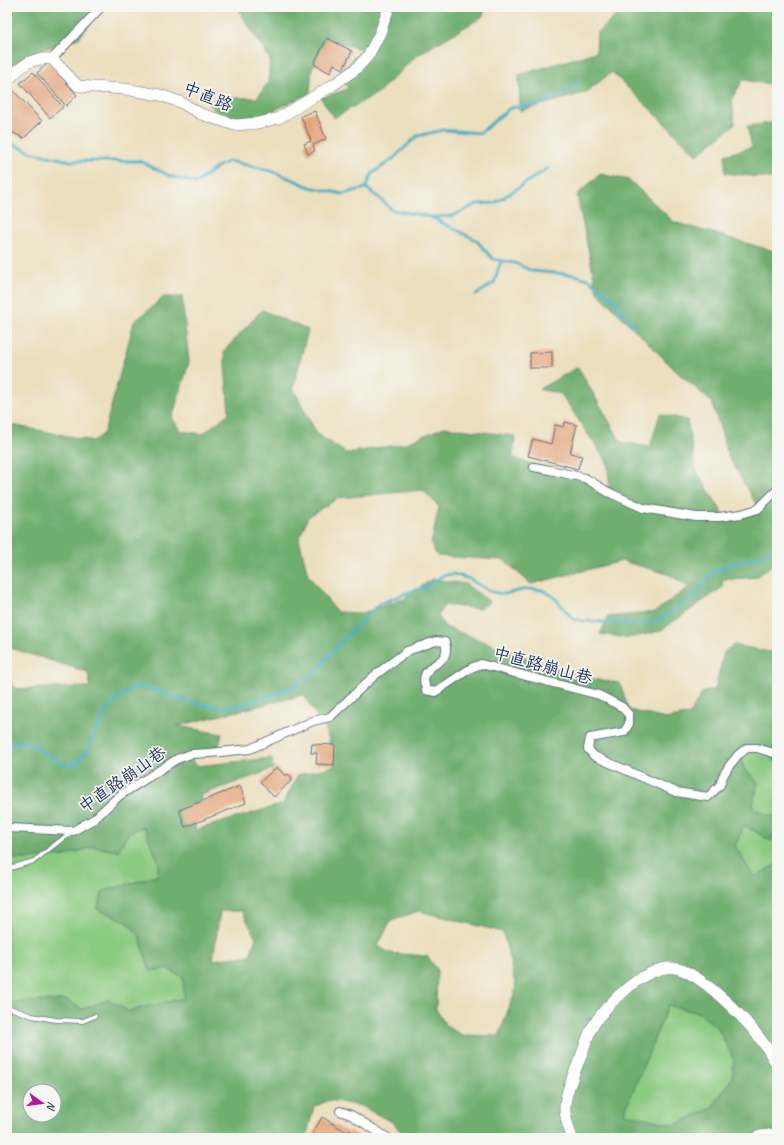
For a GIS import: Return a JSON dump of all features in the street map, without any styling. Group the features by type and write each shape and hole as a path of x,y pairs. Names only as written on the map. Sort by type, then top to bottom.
{"street":[{"path":"7,81 25,63 42,58 52,59 101,7"},
{"name":"中直路","path":"52,59 78,86 125,89 160,95 180,102 201,114 235,125 258,123 279,118 334,85 356,69 368,56 380,32 389,7"},
{"path":"534,467 585,478 608,492 643,508 696,517 719,517 741,514 758,509 777,490"},
{"name":"中直路崩山巷","path":"7,828 72,830 94,819 119,796 177,759 192,754 250,749 313,721 330,716 374,676 407,651 436,641 445,642 447,650 444,657 427,671 424,680 426,690 435,692 471,668 481,664 599,695 622,707 629,715 629,724 624,732 590,738 588,749 594,756 676,792 708,797 720,785 729,766 747,748 757,748 777,754"},
{"path":"572,1138 566,1122 565,1106 569,1090 592,1027 606,1007 639,978 663,969 677,968 692,974 721,998 748,1023 777,1064"},
{"path":"340,1111 351,1115 388,1138"},
{"path":"756,1138 760,1136 777,1134"}],"lane":[{"path":"7,869 34,861 54,843 72,830"},
{"path":"7,1007 32,1016 56,1020 83,1022 95,1016"}],"green space":[{"path":"7,7 102,7 79,38 28,54 7,71"},
{"path":"239,7 487,7 482,17 416,56 379,92 334,118 321,98 348,89 342,72 361,49 336,42 312,68 310,93 260,117 224,117 209,105 216,97 257,98 268,82 270,59 239,11"},
{"path":"618,7 777,7 777,85 743,80 732,98 735,124 697,155 612,72 585,93 520,111 519,75 596,52 597,33 620,12"},
{"path":"777,122 777,179 725,173 725,155 752,147 747,126"},
{"path":"600,174 629,180 674,222 777,252 777,561 757,577 722,580 723,587 660,631 628,638 600,634 608,617 655,612 689,587 668,574 622,561 531,584 504,560 437,556 431,544 439,507 423,490 338,498 308,517 299,539 308,575 337,612 362,613 404,599 432,579 465,584 490,602 480,609 444,605 438,616 445,627 578,677 620,683 629,710 666,719 690,714 702,693 715,689 724,652 734,645 770,652 777,650 777,764 765,751 748,746 741,753 743,767 758,783 752,808 777,818 777,825 771,841 744,825 735,846 754,877 777,864 777,1138 407,1138 392,1122 361,1106 329,1100 314,1107 306,1138 7,1138 7,1003 66,1000 82,1009 109,1000 128,1011 184,998 183,977 167,969 150,971 139,935 126,921 97,909 103,891 157,876 159,863 144,827 129,832 118,851 94,847 64,856 7,860 7,682 18,689 90,687 88,672 7,647 7,424 93,441 104,433 134,322 164,297 182,297 189,362 172,418 181,431 203,434 229,413 224,351 262,310 308,330 293,388 317,434 346,453 404,444 444,427 515,436 513,458 610,489 607,462 561,394 539,389 578,367 621,442 650,447 660,414 687,420 696,470 728,522 758,507 729,458 712,402 677,372 597,292 577,195","holes":["303,695 326,729 335,766 298,775 283,804 195,830 201,795 273,769 272,758 196,766 190,758 217,753 222,734 177,726","220,911 242,911 256,938 250,955 213,960","419,911 503,932 516,988 499,1036 462,1035 446,1026 436,1009 437,969 427,956 389,953 378,946 391,920","668,1005 700,1013 718,1028 734,1060 732,1078 712,1108 675,1125 624,1113"]},
{"path":"748,746 766,751 777,764 777,818 752,808 758,783 743,767 741,753"},
{"path":"744,825 771,841 777,825 777,864 754,877 735,846"},
{"path":"144,827 159,863 157,876 103,891 98,909 126,921 139,935 150,971 167,969 183,977 185,998 128,1011 109,1000 82,1009 66,1000 7,1003 7,860 64,856 94,847 118,851 129,832"},
{"path":"668,1005 700,1013 718,1028 734,1060 732,1078 712,1108 675,1125 624,1113"}],"building":[{"path":"327,38 352,51 343,69 334,64 330,73 314,64"},
{"path":"49,62 77,95 66,106 37,73"},
{"path":"33,72 63,107 50,118 20,83"},
{"path":"10,87 42,121 24,138 7,130 7,90"},
{"path":"315,111 326,139 313,145 315,151 308,154 304,144 311,141 301,116"},
{"path":"552,352 552,368 530,368 530,353"},
{"path":"565,422 577,425 570,453 582,456 578,469 528,456 533,439 551,444 555,425 563,427"},
{"path":"312,744 335,745 334,765 316,764 317,753 311,753"},
{"path":"277,767 285,776 288,774 293,779 274,797 260,782"},
{"path":"240,786 246,803 185,827 179,810"},
{"path":"322,1117 348,1133 349,1130 363,1138 310,1138"}],"waterway":[{"path":"7,142 31,152 70,161 140,161 170,176 196,183 217,167 229,161 272,171 310,187 343,194 366,188 372,174 395,157 417,136 443,130 480,133 510,108 542,104 578,83"},
{"path":"366,188 392,210 431,217 452,216 478,204 495,203 548,168"},
{"path":"431,217 476,240 493,259 515,263 532,271 575,275 589,279 613,299 633,327"},
{"path":"476,295 494,283 501,261"},
{"path":"7,745 20,741 34,746 64,765 74,764 79,761 86,752 106,711 115,701 135,687 145,687 187,702 215,707 241,706 295,686 314,674 338,645 379,604 415,590 424,589 442,576 453,574 467,578 492,592 505,594 527,589 542,590 553,596 573,619 583,621 648,624 664,617 695,596 715,571 726,566 767,554 777,546"}]}
